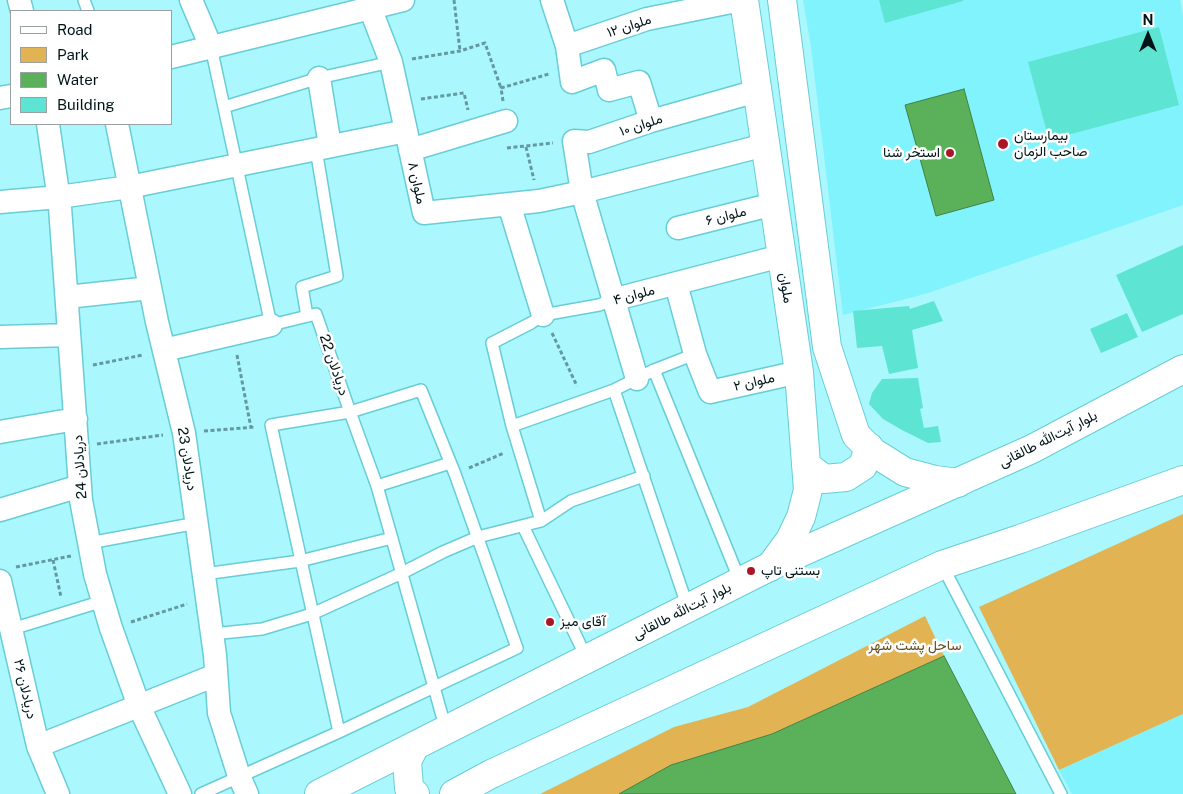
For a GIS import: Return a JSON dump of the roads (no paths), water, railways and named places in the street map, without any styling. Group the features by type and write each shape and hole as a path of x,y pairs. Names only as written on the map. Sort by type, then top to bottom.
{"main road":[{"name":"ملوان","path":"742,0 798,372 808,490 801,517 790,540 770,567"},
{"path":"782,0 827,347 856,435 869,447 905,472 935,480 958,483"},
{"name":"بلوار آیت‌الله طالقانی","path":"319,794 770,567 1032,449 1183,369"},
{"path":"806,465 824,479 846,477 862,466 869,447"},
{"path":"454,794 491,774 942,565 1183,480"},
{"path":"415,746 407,761 409,788 415,794"}],"street":[{"path":"191,0 211,47"},
{"path":"172,56 369,4 403,0"},
{"path":"552,0 568,57 572,82 604,70 609,90 640,82 650,121"},
{"name":"ملوان ۱۲","path":"568,57 647,19 742,0"},
{"name":"ملوان ۸","path":"369,4 391,62 424,213 539,202 765,145"},
{"path":"319,78 323,148"},
{"name":"ملوان ۱۰","path":"582,192 574,141 589,142 650,121 757,91"},
{"path":"0,202 59,197 128,187 323,148 408,140 506,121"},
{"name":"دریادلان 24","path":"48,125 59,197 80,486 95,574 111,628 139,706 180,794"},
{"name":"دریادلان 23","path":"117,125 128,187 184,432 212,634 219,712 243,785"},
{"path":"582,192 612,300 645,375"},
{"path":"509,204 543,315"},
{"name":"ملوان ۶","path":"678,228 774,204"},
{"name":"ملوان ۴","path":"612,300 781,256"},
{"path":"676,284 695,354"},
{"path":"67,297 150,288"},
{"path":"164,350 271,325"},
{"path":"0,336 69,335"},
{"name":"ملوان ۲","path":"695,354 710,392 798,372"},
{"path":"0,432 76,419"},
{"path":"0,510 80,486"},
{"name":"دریادلان ۲۶","path":"4,575 7,619 38,746 58,794"},
{"path":"38,746 216,675"}],"lane":[{"path":"211,47 271,325 308,316 302,287 337,276 323,148"},
{"path":"224,107 319,78 391,62"},
{"name":"ملوان ۴","path":"512,426 492,343 543,315 598,305 612,300"},
{"name":"دریادلان 22","path":"300,561 271,425 350,412 316,314 308,316"},
{"path":"541,521 512,426 614,390 695,354"},
{"path":"645,375 740,582"},
{"path":"200,794 243,785 339,732 434,687 517,648 455,474 421,390 350,412 377,486 402,573 434,687 446,730"},
{"path":"614,390 688,608"},
{"path":"377,486 450,463"},
{"path":"212,634 262,629 312,614 478,537 541,521 572,501 644,476"},
{"path":"90,547 197,523"},
{"path":"523,526 587,659"},
{"path":"204,574 300,561 392,538"},
{"path":"300,561 339,732"},
{"path":"942,565 1061,794"},
{"path":"7,619 65,612 103,600"}],"water":[{"name":"استخر شنا","path":"964,89 994,200 936,216 905,105"},
{"path":"944,656 1016,794 619,794 671,765 772,734"}],"place":[{"name":"بیمارستان صاحب الزمان","path":"1003,144"},
{"name":"استخر شنا","path":"950,153"},
{"name":"بستنی تاپ","path":"751,571"},
{"name":"آقای میز","path":"550,622"}],"park label":[{"name":"ساحل پشت شهر","path":"915,646"}]}
